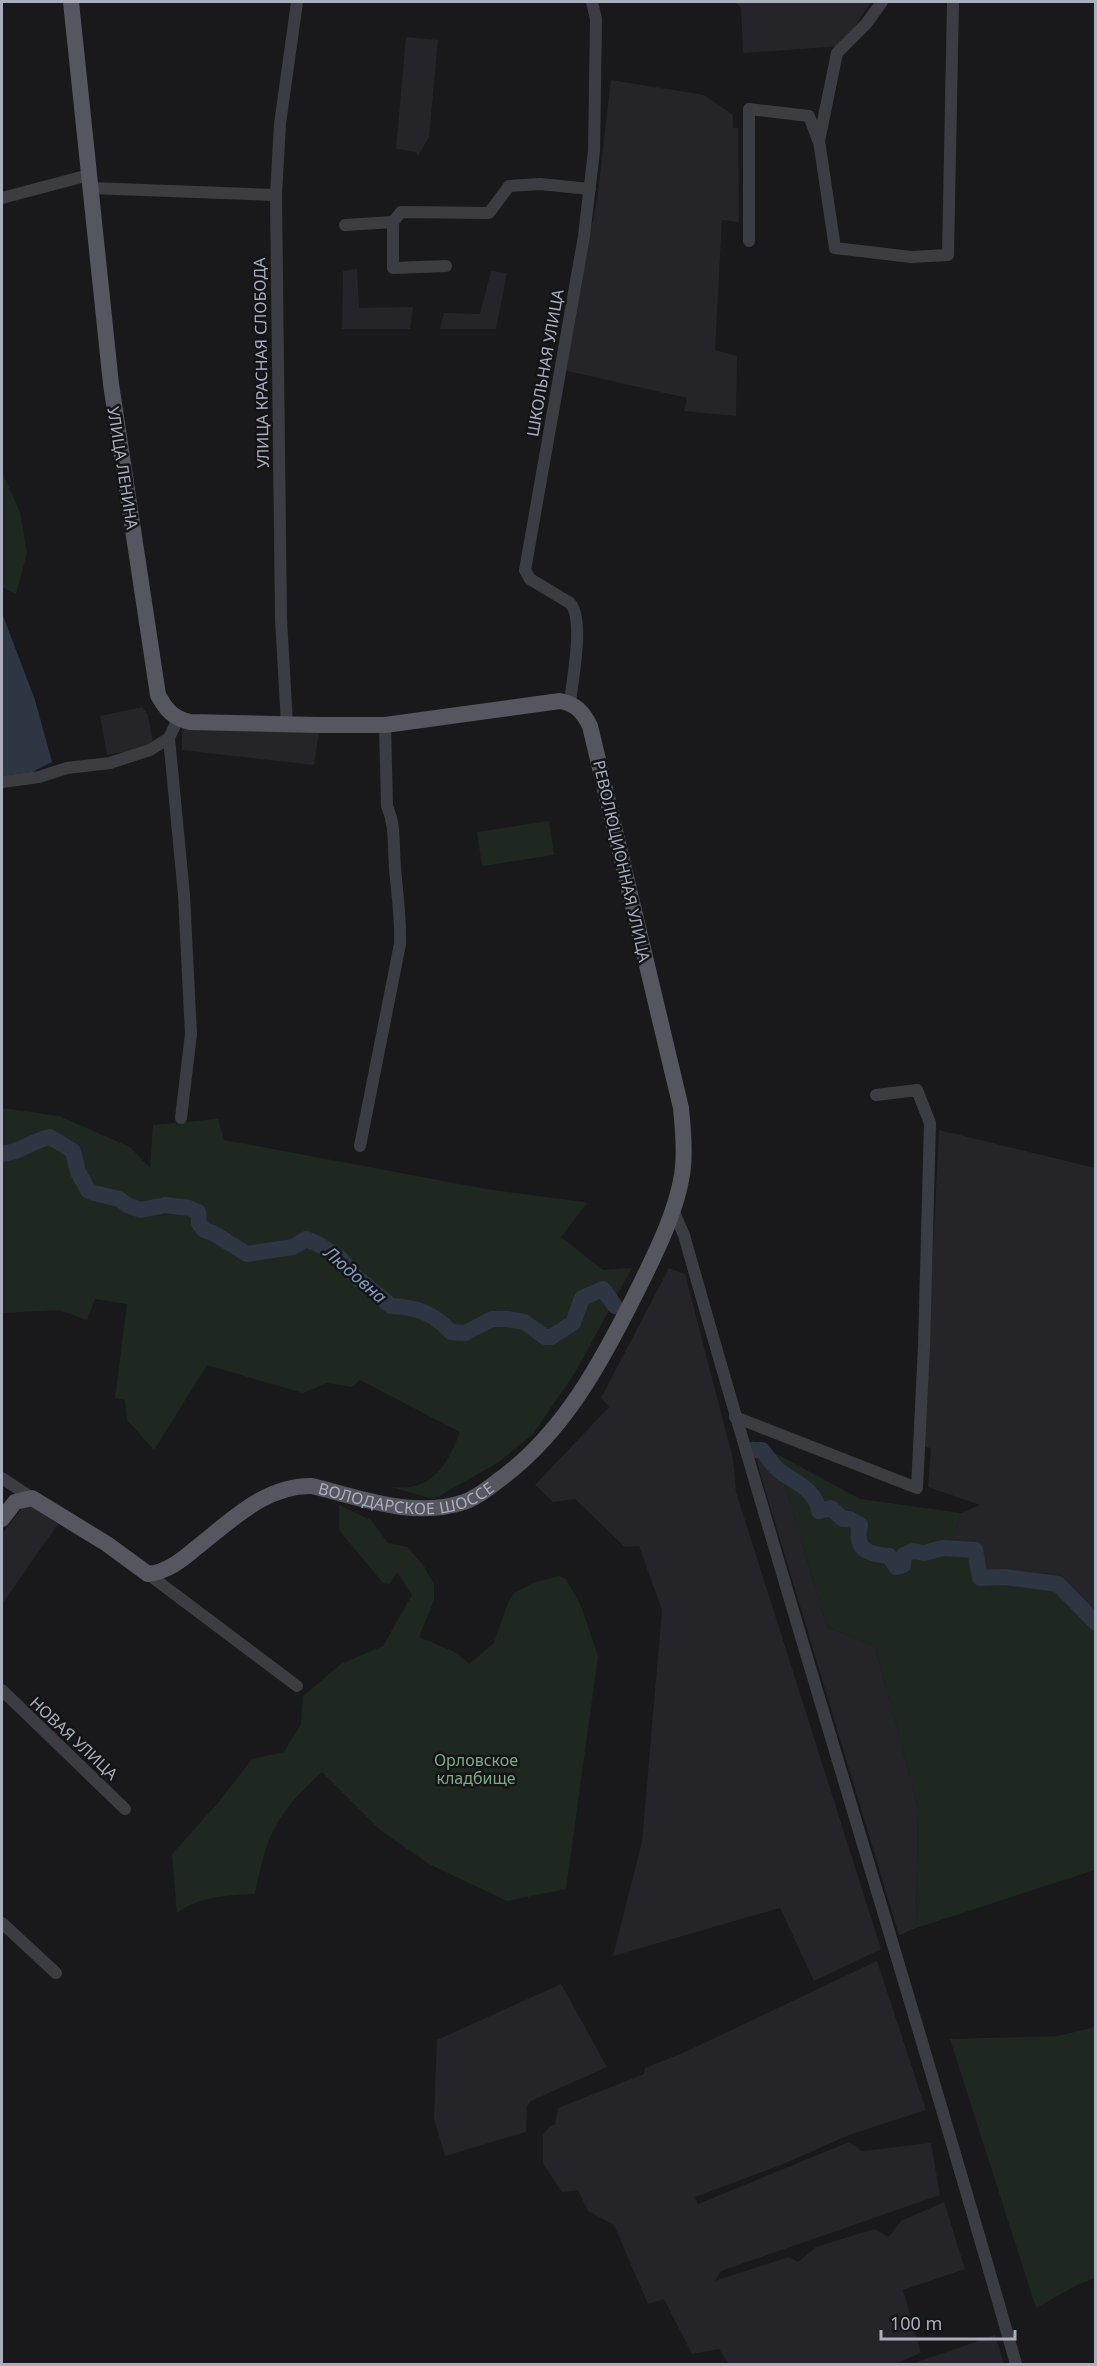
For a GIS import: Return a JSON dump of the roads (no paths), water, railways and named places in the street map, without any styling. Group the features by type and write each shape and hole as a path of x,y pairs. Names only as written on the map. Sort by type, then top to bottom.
{"main road":[{"name":"УЛИЦА ЛЕНИНА","path":"71,2 113,400 158,695 165,710 178,719"},
{"path":"178,719 190,722 386,725 542,703 570,703"},
{"name":"РЕВОЛЮЦИОННАЯ УЛИЦА","path":"570,703 585,716 590,726 681,1108 684,1135 683,1169 672,1208"},
{"name":"ВОЛОДАРСКОЕ ШОССЕ","path":"148,1574 166,1569 186,1556 254,1502 298,1485 312,1486 405,1509 438,1508 465,1502 492,1485 534,1451 588,1381 609,1346 646,1273 664,1234 672,1208"},
{"path":"2,1519 15,1502 32,1498 148,1574"}],"street":[{"name":"УЛИЦА КРАСНАЯ СЛОБОДА","path":"287,724 281,619 276,195 280,124 290,39 297,2"},
{"name":"ШКОЛЬНАЯ УЛИЦА","path":"570,703 577,629 574,608 530,579 525,570 582,248 590,189 594,151 596,20 592,2"},
{"path":"819,141 837,53 855,36 882,2"},
{"path":"749,241 749,109 809,116 819,141 835,248 911,257 948,255 953,2"},
{"path":"2,198 89,182 276,195"},
{"path":"446,266 393,268 393,222 401,213 489,213 509,186 540,184 590,189"},
{"path":"345,225 393,222"},
{"path":"178,719 169,738 184,895 191,1034 181,1118"},
{"path":"360,1146 400,944 394,864 395,839 387,806 386,725"},
{"path":"2,782 39,777 67,768 110,763 150,750 169,738"},
{"path":"735,1417 917,1488 924,1346 930,1123 917,1090 876,1095"},
{"path":"672,1208 684,1235 735,1417 968,2195 1016,2364"},
{"path":"2,1478 32,1498"},
{"path":"148,1574 297,1686"},
{"name":"НОВАЯ УЛИЦА","path":"3,1694 125,1809"},
{"path":"2,1923 56,1973"}],"water":[{"path":"2,613 35,700 52,762 32,772 2,776"}],"waterway":[{"name":"Людовна","path":"2,1154 50,1137 73,1151 78,1172 88,1190 94,1193 119,1199 141,1210 165,1205 189,1208 198,1212 199,1223 204,1230 247,1254 293,1247 306,1239 340,1258 356,1277 391,1306 424,1312 438,1320 451,1332 465,1333 492,1319 507,1319 524,1322 545,1337 551,1337 573,1323 582,1298 603,1289 615,1306"},
{"name":"Людовна","path":"751,1450 762,1450 778,1470 810,1492 819,1511 831,1508 843,1519 850,1519 860,1525 859,1540 864,1549 874,1554 889,1556 896,1567 903,1565 904,1555 913,1551 924,1553 943,1548 975,1550 980,1578 1005,1577 1058,1584 1096,1623"}],"park label":[{"name":"Орловское кладбище","path":"476,1769"}]}
